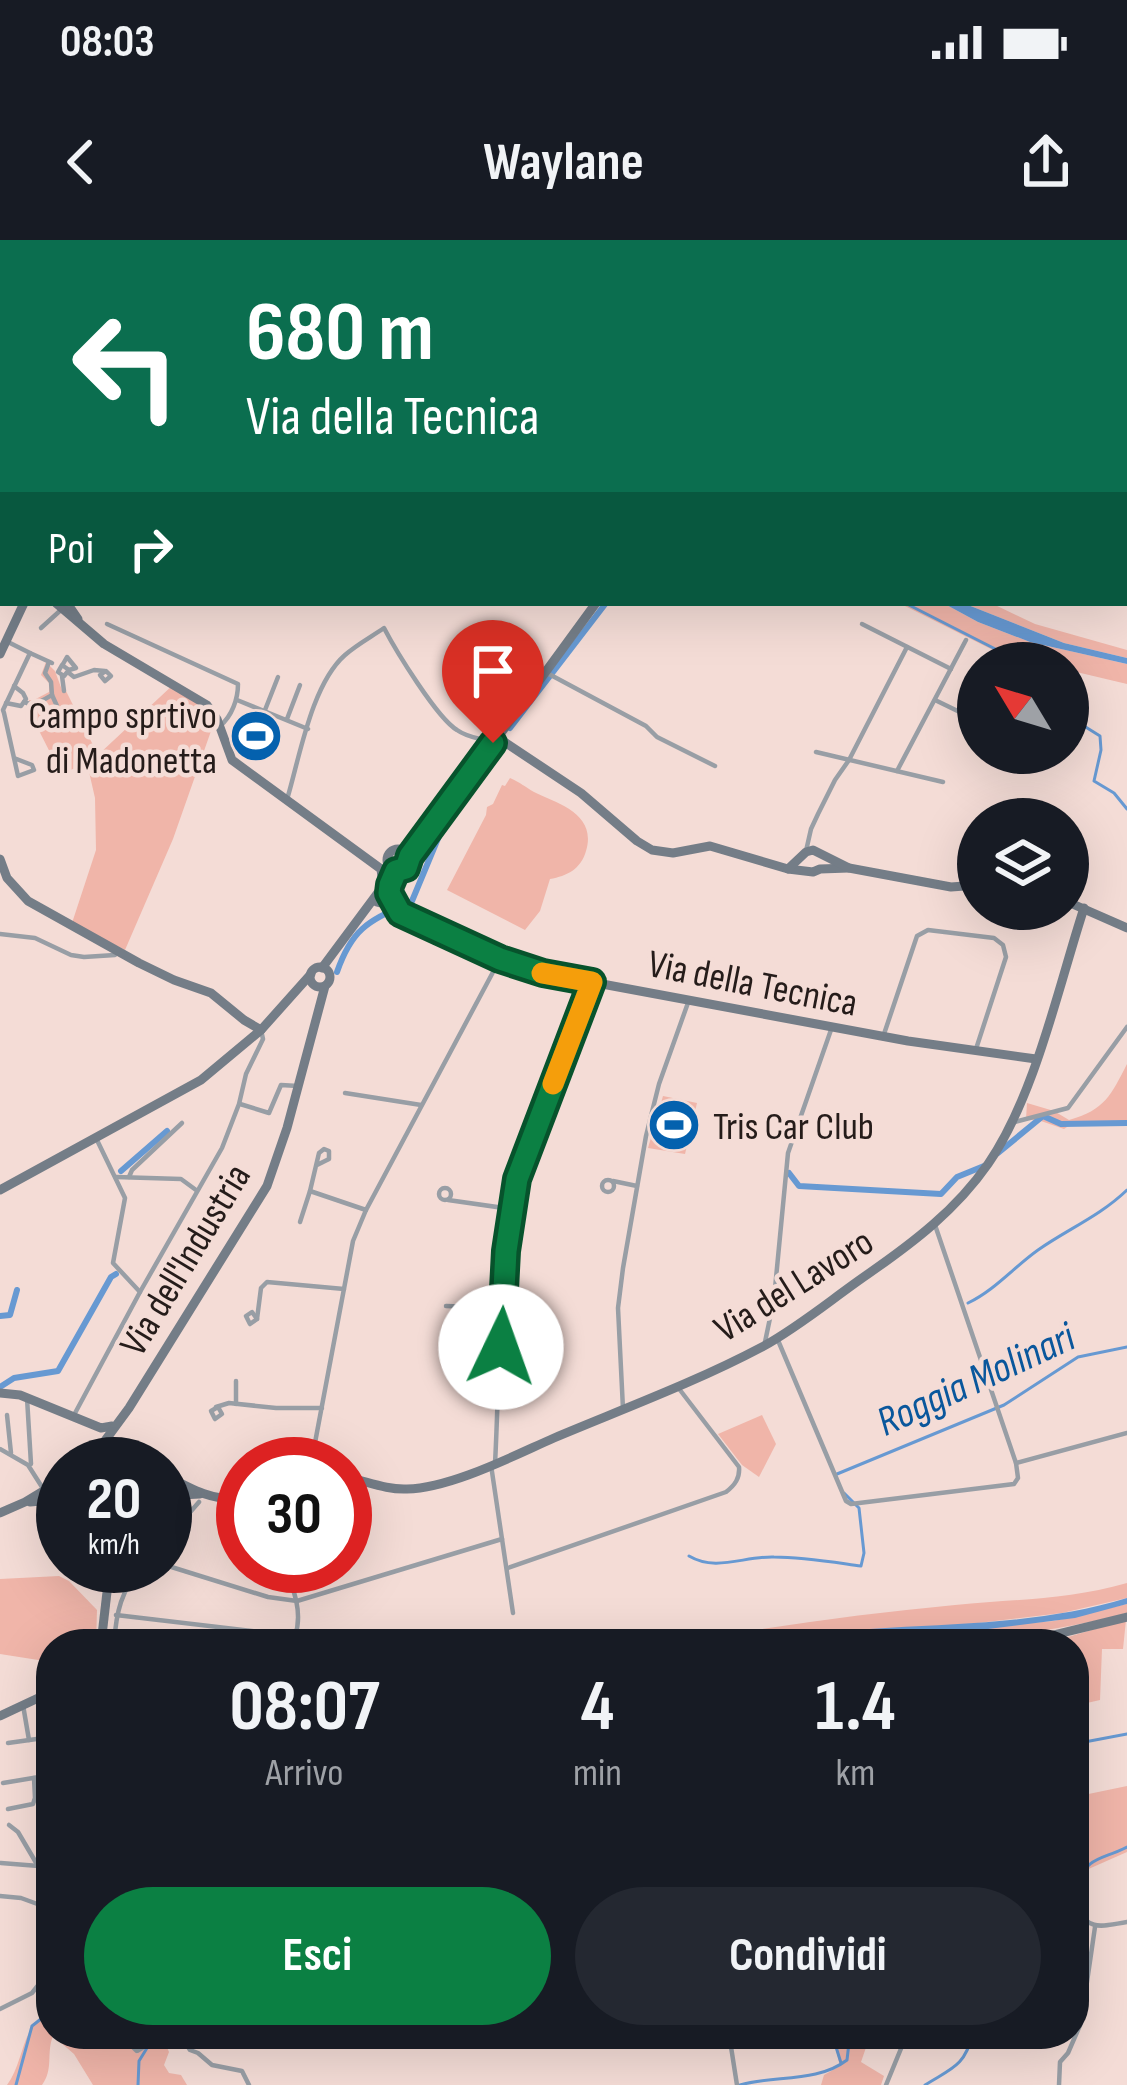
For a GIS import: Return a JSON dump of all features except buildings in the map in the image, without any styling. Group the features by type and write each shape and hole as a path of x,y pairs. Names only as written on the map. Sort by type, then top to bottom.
{"street":[{"path":"0,654 23,606"},
{"path":"41,628 63,606 116,652 201,701 212,710 232,760 381,869 400,913"},
{"path":"326,970 377,902 396,860 421,841 594,606"},
{"path":"107,624 236,683 237,700 220,727"},
{"path":"862,624 951,669"},
{"path":"287,800 323,687 341,658 385,628 398,654 450,725 471,737 495,740 581,793 647,848 668,854 710,846 788,869 811,858 957,888"},
{"path":"897,772 966,640"},
{"path":"6,641 74,676 103,674"},
{"path":"849,868 820,869 811,858 811,829 908,647"},
{"path":"14,758 3,710 30,653"},
{"path":"49,662 45,673 58,706"},
{"path":"64,670 64,691"},
{"path":"545,672 715,766"},
{"path":"265,711 278,676"},
{"path":"6,704 21,706 24,701 23,693 14,686"},
{"path":"286,719 300,686"},
{"path":"24,701 39,702 52,694"},
{"path":"237,700 308,728"},
{"path":"935,700 957,711"},
{"path":"0,739 9,738"},
{"path":"816,752 944,782"},
{"path":"359,851 396,860"},
{"path":"0,859 7,878 28,901 174,980 211,993 263,1039 222,1148 73,1418"},
{"path":"326,970 386,886"},
{"name":"Via della Tecnica","path":"377,902 500,959 543,973 1036,1059"},
{"path":"1089,910 1127,928"},
{"path":"884,1036 916,936 928,930 994,938 1003,945 1006,957 976,1051"},
{"name":"Via del Lavoro","path":"372,1484 409,1489 433,1486 765,1346 935,1225 973,1185 1011,1124 1077,930"},
{"path":"0,934 35,938 84,957 120,952"},
{"path":"316,1437 353,1241 500,959"},
{"path":"0,1190 201,1080 299,990 314,969 326,970"},
{"path":"299,990 320,989 330,980 326,970"},
{"path":"311,974 311,981 320,989"},
{"path":"514,1613 493,1464 511,1209 517,1179 592,982"},
{"name":"Via dell'Industria","path":"106,1437 267,1186 298,1086 320,989"},
{"path":"623,1409 618,1307 637,1186 659,1084 689,1000"},
{"path":"765,1346 788,1153 832,1027"},
{"path":"1011,1124 1067,1108 1127,1027"},
{"path":"239,1104 269,1113 281,1085 298,1086"},
{"path":"345,1093 421,1106"},
{"path":"129,1177 182,1123"},
{"path":"96,1138 125,1198 113,1263 140,1292"},
{"path":"300,1222 317,1165"},
{"path":"116,1177 181,1179 196,1190"},
{"path":"621,1183 608,1193 602,1189 604,1181 610,1181 621,1183 637,1186"},
{"path":"310,1191 366,1210"},
{"path":"450,1196 459,1202 511,1209"},
{"path":"777,1338 842,1496 851,1504 1014,1484 1019,1471 935,1225"},
{"path":"258,1304 248,1313 257,1319 261,1288 267,1282 344,1289"},
{"path":"446,1306 503,1308"},
{"path":"236,1381 232,1403 222,1414 216,1407 232,1403 322,1408"},
{"path":"508,1568 734,1486 740,1467 677,1385"},
{"path":"11,1453 2,1393 105,1429 117,1424"},
{"path":"27,1398 32,1461 28,1465"},
{"name":"Via dell'Industria","path":"120,1437 129,1408"},
{"path":"85,1422 95,1437"},
{"path":"1016,1462 1127,1433"},
{"path":"0,1449 28,1465 36,1479"},
{"path":"192,1493 199,1498"},
{"path":"0,1513 36,1495"},
{"path":"192,1497 216,1499"},
{"path":"192,1507 199,1498"},
{"path":"25,1502 36,1501"},
{"path":"192,1573 268,1597 297,1600 502,1539"},
{"path":"103,1629 109,1593"},
{"path":"115,1629 124,1593"},
{"path":"294,1593 298,1629"},
{"path":"116,1615 236,1629"},
{"path":"1082,1629 1127,1617"},
{"path":"0,1715 36,1700"},
{"path":"23,1706 29,1740"},
{"path":"8,1743 36,1739"},
{"path":"3,1783 34,1778 33,1804 8,1809"},
{"path":"9,1825 36,1863"},
{"path":"1,1863 36,1866"},
{"path":"0,1896 36,1904"},
{"path":"1092,1926 1127,1922"},
{"path":"1089,1923 1093,1935 1089,1964"},
{"path":"0,2009 36,1988"},
{"path":"189,2049 212,2065 242,2071 249,2085"},
{"path":"731,2049 737,2085"},
{"path":"886,2085 901,2049"},
{"path":"1059,2085 1060,2062 1070,2049"}],"shaded area":[{"path":"905,606 949,606 1030,642 977,642"},
{"path":"971,606 997,606 1035,624 1127,650 1127,658 1089,649 1089,642 1061,642"},
{"path":"1089,655 1127,664 1127,684 1089,675"},
{"path":"46,662 98,755 175,683 217,714 173,839 125,950 72,923 96,850 95,798 87,763 61,774 28,709 29,700 49,692 49,683 41,675"},
{"path":"510,778 574,812 588,838 577,867 550,879 540,911 525,930 447,890 487,807"},
{"path":"1127,1064 1127,1123 1064,1129 1026,1119 1027,1103 1069,1120 1091,1111 1111,1093"},
{"name":"Tris Car Club","path":"663,1096 697,1103 685,1154 648,1148"},
{"path":"762,1415 776,1444 759,1477 742,1465 718,1434"},
{"path":"36,1577 36,1593 81,1593 97,1610 96,1629 36,1629 36,1660 0,1654 0,1579"},
{"path":"1127,1583 1127,1598 1062,1613 961,1625 764,1629 849,1617"},
{"path":"1127,1604 1127,1613 1051,1629 964,1629 1054,1621"},
{"path":"1126,1620 1123,1649 1102,1649 1100,1700 1089,1703 1089,1631"},
{"path":"1127,1786 1127,1852 1089,1869 1089,1794"},
{"path":"34,2024 36,2049 50,2049 48,2073 42,2085 7,2085 13,2075"},
{"path":"68,2049 134,2049 137,2054 141,2049 168,2049 164,2065 169,2073 181,2075 187,2085 93,2085"},
{"path":"836,2049 866,2049 861,2062 884,2076 881,2085 821,2085 824,2075 840,2066"}],"water":[{"path":"949,606 971,606 1061,642 1030,642"},
{"path":"1089,649 1127,658 1127,664 1089,655"},
{"path":"1127,1598 1127,1604 1075,1618 988,1629 875,1629 986,1622 1080,1610"}],"waterway":[{"path":"510,728 604,606"},
{"path":"911,606 982,642"},
{"path":"1089,729 1100,736 1094,781 1114,793 1127,809"},
{"path":"337,972 350,944 365,927 412,901 449,812"},
{"path":"998,1153 1043,1116 1061,1124 1127,1123"},
{"path":"121,1171 167,1131"},
{"path":"789,1173 799,1186 941,1194 957,1177 984,1166"},
{"path":"968,1303 1127,1190"},
{"path":"0,1387 14,1378 58,1371 116,1274"},
{"path":"0,1316 10,1315 17,1290"},
{"name":"Roggia Molinari","path":"837,1474 1004,1405 1078,1357 1127,1347"},
{"name":"Roggia Molinari","path":"689,1556 709,1563 785,1557 861,1566 859,1508 844,1493"},
{"path":"1089,1741 1127,1734"},
{"path":"1089,1865 1127,1847"},
{"path":"16,2085 36,2023"},
{"path":"138,2085 139,2061 146,2049"},
{"path":"837,2049 841,2063"},
{"path":"740,2085 823,2072 847,2060 848,2049"},
{"path":"925,2085 950,2070 967,2049"}],"slow traffic":[{"path":"542,973 592,982 553,1084"}],"place":[{"name":"Campo sprtivo di Madonetta","path":"256,736"},
{"name":"Tris Car Club","path":"674,1125"}],"route":[{"path":"493,743 406,868 392,876 389,893 400,913 500,959 592,982 517,1179 506,1251 501,1347"}]}
